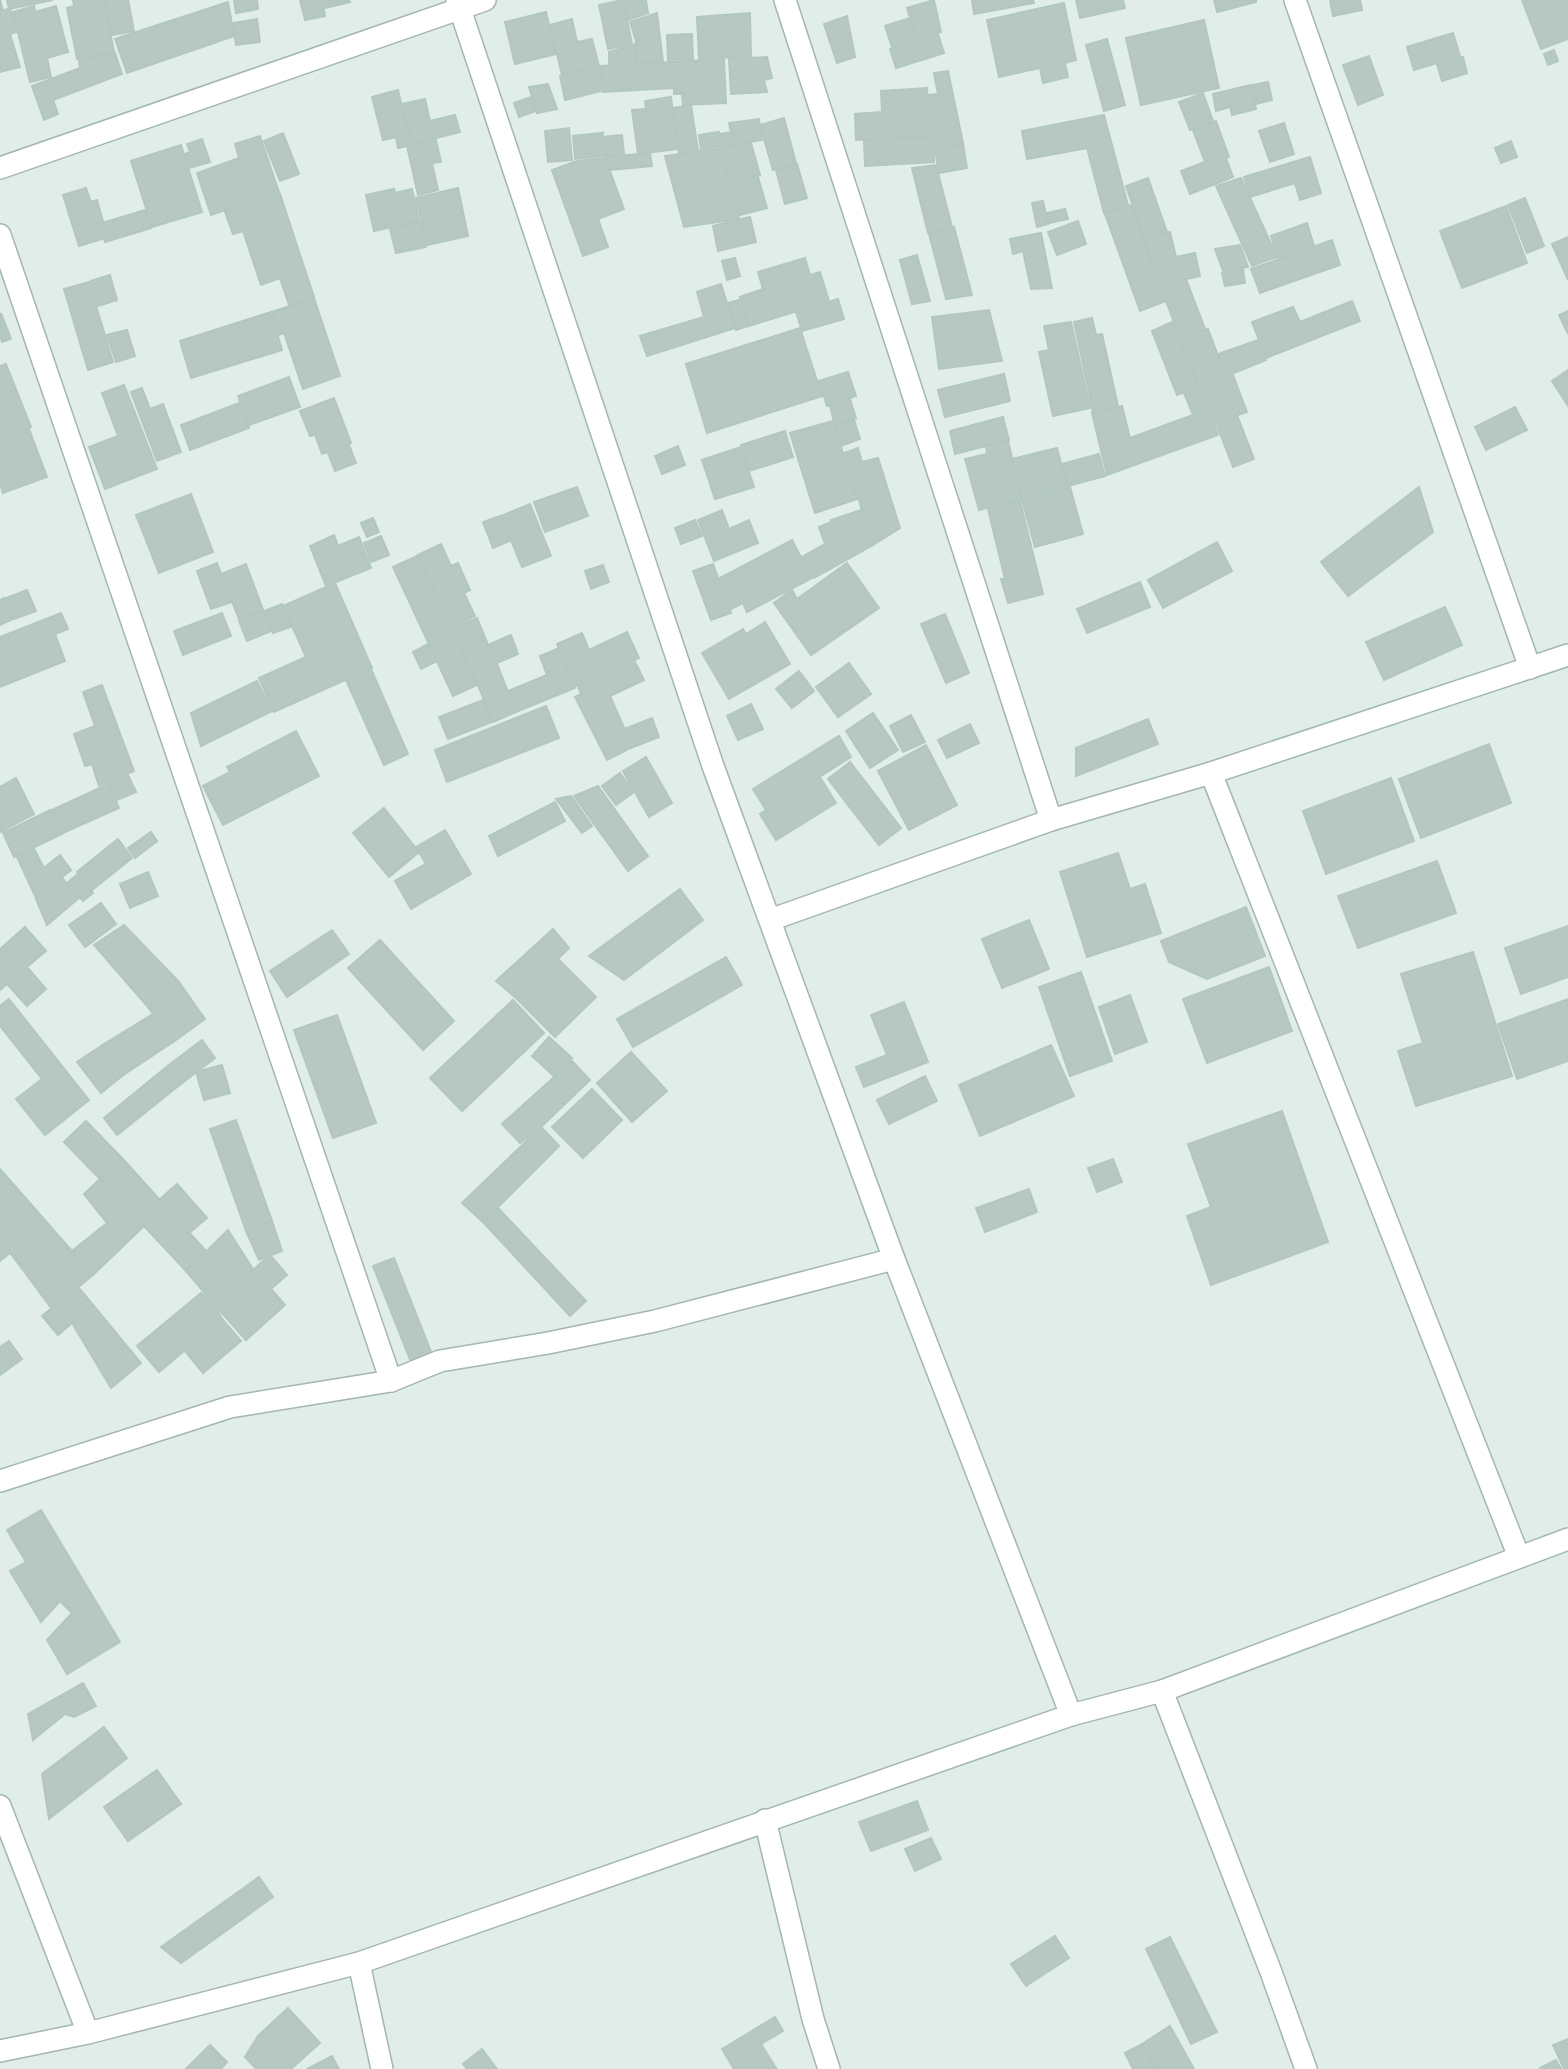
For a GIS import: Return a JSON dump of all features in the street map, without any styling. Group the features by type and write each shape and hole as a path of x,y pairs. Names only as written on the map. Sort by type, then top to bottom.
{"street":[{"path":"0,168 458,4 485,0"},
{"path":"785,0 1051,820"},
{"path":"1295,0 1531,668"},
{"path":"458,4 713,766 894,1259 1071,1715"},
{"path":"0,235 391,1381"},
{"path":"770,920 1051,820 1211,773 1568,655"},
{"path":"1211,773 1519,1557"},
{"path":"0,1481 230,1407 391,1381 435,1362 655,1321 894,1259"},
{"path":"0,2051 89,2033 359,1963 1071,1715 1162,1691 1568,1539"},
{"path":"1162,1691 1306,2069"},
{"path":"0,1806 89,2033"},
{"path":"765,1821 813,2019 829,2069"},
{"path":"359,1963 382,2069"}],"building":[{"path":"0,0 3,11 10,8 17,32 10,34 20,67 0,72"},
{"path":"7,0 53,0 9,9"},
{"path":"73,0 104,0 114,52 77,59 67,8 74,6"},
{"path":"105,0 128,0 134,31 112,35"},
{"path":"234,0 257,0 258,9 236,13"},
{"path":"300,0 322,0 325,16 305,20"},
{"path":"323,0 349,0 350,2 325,8"},
{"path":"623,0 632,44 608,49 599,5"},
{"path":"625,0 646,0 648,13 628,20"},
{"path":"934,0 941,32 917,39 907,8"},
{"path":"972,0 1033,0 1034,3 974,14"},
{"path":"1076,0 1123,0 1125,8 1080,18"},
{"path":"1214,0 1256,0 1256,2 1217,12"},
{"path":"1330,0 1360,0 1362,10 1333,16"},
{"path":"1522,0 1568,0 1568,39 1541,49"},
{"path":"228,2 234,36 127,73 115,39"},
{"path":"1064,3 1076,60 1065,63 1068,77 1043,83 1040,68 999,77 987,20"},
{"path":"34,6 35,12 56,6 68,52 47,58 51,77 30,82 13,12"},
{"path":"546,12 556,54 515,64 505,22"},
{"path":"657,13 663,62 637,63 636,41 630,22"},
{"path":"750,13 751,56 699,59 697,17"},
{"path":"847,16 855,57 837,63 824,24"},
{"path":"910,18 916,39 892,47 885,26"},
{"path":"257,19 260,42 236,45 233,23"},
{"path":"572,19 577,42 592,39 599,66 562,75 550,25"},
{"path":"1204,20 1219,88 1141,105 1126,38"},
{"path":"1453,33 1460,56 1414,70 1407,47"},
{"path":"692,34 693,59 668,60 667,35"},
{"path":"938,34 944,53 896,68 890,49"},
{"path":"1107,39 1125,105 1104,111 1086,45"},
{"path":"635,44 636,63 609,64 609,52"},
{"path":"1554,50 1558,61 1548,65 1544,54"},
{"path":"115,53 122,74 53,100 58,114 44,120 32,86 80,68 79,60"},
{"path":"1369,56 1383,95 1358,105 1343,65"},
{"path":"767,57 772,78 764,80 767,92 731,94 729,59"},
{"path":"1463,57 1467,73 1442,81 1437,64"},
{"path":"724,59 726,103 683,105 682,94 674,94 674,88 603,92 601,66"},
{"path":"600,66 601,91 565,100 560,76"},
{"path":"948,71 963,143 934,149 929,95 938,94 934,73"},
{"path":"1268,82 1272,100 1256,104 1253,85"},
{"path":"548,84 557,109 537,113 529,87"},
{"path":"1251,85 1256,109 1232,115 1230,107 1216,111 1213,94"},
{"path":"927,88 929,136 856,140 855,114 882,112 881,91"},
{"path":"398,90 411,145 398,148 396,137 383,140 372,97"},
{"path":"1203,93 1213,121 1190,130 1179,102"},
{"path":"531,97 536,111 519,117 514,103"},
{"path":"671,97 678,149 638,154 632,110 646,109 645,101"},
{"path":"425,99 430,121 455,115 460,132 412,144 402,104"},
{"path":"691,105 698,150 679,153 673,108"},
{"path":"1104,115 1128,205 1104,213 1087,148 1027,159 1022,131"},
{"path":"784,118 796,163 773,170 760,125"},
{"path":"759,119 762,140 721,147 720,134 731,132 729,123"},
{"path":"1216,121 1233,177 1190,194 1181,171 1205,162 1193,130"},
{"path":"1284,123 1294,154 1270,162 1259,131"},
{"path":"569,128 572,160 548,162 545,131"},
{"path":"719,132 721,146 701,149 699,135"},
{"path":"283,133 299,174 280,181 264,141"},
{"path":"603,133 602,137 622,135 624,154 575,159 573,136"},
{"path":"260,136 279,192 211,215 197,173 239,158 235,144"},
{"path":"933,137 934,162 865,166 864,141"},
{"path":"202,139 210,162 189,168 185,154 190,152 187,144"},
{"path":"436,140 441,162 432,163 438,190 418,195 407,146"},
{"path":"1511,141 1517,157 1501,163 1495,148"},
{"path":"751,143 760,175 731,183 723,147"},
{"path":"963,144 967,168 939,173 935,150"},
{"path":"181,145 202,212 152,227 131,161"},
{"path":"721,148 739,219 684,227 665,156"},
{"path":"650,153 652,166 610,170 606,157"},
{"path":"1310,157 1321,193 1300,200 1295,183 1250,197 1244,177"},
{"path":"605,158 624,209 598,219 608,247 583,256 552,170 577,161"},
{"path":"797,164 807,198 785,204 776,170"},
{"path":"936,165 952,227 928,233 912,168"},
{"path":"758,177 767,208 740,215 732,184"},
{"path":"1148,178 1167,232 1144,237 1126,186"},
{"path":"1241,178 1277,257 1252,266 1216,186"},
{"path":"86,188 91,202 97,200 103,221 97,223 102,239 79,246 63,195"},
{"path":"458,188 468,236 427,245 416,198"},
{"path":"394,189 395,193 412,189 419,221 374,231 366,195"},
{"path":"280,194 314,297 289,305 280,278 261,285 243,231 233,234 225,212"},
{"path":"1525,198 1544,246 1527,253 1508,205"},
{"path":"1043,201 1048,224 1037,227 1032,203"},
{"path":"1131,205 1166,301 1140,311 1105,214"},
{"path":"1506,206 1527,263 1462,288 1440,231"},
{"path":"1065,209 1068,219 1049,223 1047,213"},
{"path":"145,210 151,228 105,242 99,224"},
{"path":"750,217 756,242 718,251 713,226"},
{"path":"1078,221 1086,244 1057,255 1048,232"},
{"path":"420,222 426,247 396,253 390,229"},
{"path":"1307,223 1314,246 1278,258 1271,236"},
{"path":"954,227 972,295 946,299 929,234"},
{"path":"1170,232 1176,257 1195,253 1200,276 1160,285 1144,238"},
{"path":"1041,233 1052,288 1031,289 1023,251 1013,254 1010,239"},
{"path":"1568,237 1568,280 1552,244"},
{"path":"1332,240 1340,265 1260,293 1251,269"},
{"path":"1240,245 1248,267 1223,271 1215,249"},
{"path":"917,255 930,301 912,304 900,260"},
{"path":"735,258 740,276 727,280 722,261"},
{"path":"805,258 810,275 820,272 829,301 749,326 740,297 763,289 758,272"},
{"path":"1243,269 1245,283 1225,286 1222,273"},
{"path":"110,275 117,300 98,306 91,281"},
{"path":"1186,279 1205,329 1180,338 1160,285"},
{"path":"89,282 113,362 88,370 64,289"},
{"path":"721,284 735,328 647,356 640,336 704,317 697,292"},
{"path":"314,298 340,376 303,389 284,333 279,335 272,312"},
{"path":"838,299 844,319 802,331 796,312"},
{"path":"739,300 748,326 736,330 728,303"},
{"path":"1352,301 1360,321 1266,358 1252,322 1293,307 1300,322"},
{"path":"989,310 1002,361 939,369 932,317"},
{"path":"1568,311 1568,334 1559,315"},
{"path":"271,312 282,350 191,378 180,341"},
{"path":"1,313 11,339 2,342 0,336"},
{"path":"1092,318 1096,335 1102,334 1118,406 1093,412 1074,322"},
{"path":"1071,322 1090,408 1053,416 1039,352 1049,350 1044,326"},
{"path":"1172,322 1198,387 1177,395 1152,331"},
{"path":"800,328 822,396 707,433 686,364"},
{"path":"1208,329 1226,377 1199,387 1180,339"},
{"path":"127,330 135,356 116,362 107,335"},
{"path":"1258,340 1266,360 1227,376 1218,354"},
{"path":"6,364 31,427 0,439 0,366"},
{"path":"1568,370 1568,406 1552,381"},
{"path":"848,372 856,396 827,406 819,381"},
{"path":"1004,374 1010,401 945,417 938,390"},
{"path":"1233,375 1247,412 1237,415 1254,459 1233,467 1202,386"},
{"path":"289,377 300,407 249,425 238,396"},
{"path":"124,385 157,469 105,489 89,447 118,436 102,393"},
{"path":"1201,387 1209,408 1193,415 1184,393"},
{"path":"142,388 150,409 163,404 181,452 157,461 131,392"},
{"path":"334,398 351,443 322,454 315,435 310,436 300,411"},
{"path":"850,399 856,418 835,425 830,406"},
{"path":"239,403 249,428 190,450 181,425"},
{"path":"1122,406 1130,438 1209,409 1218,435 1107,475 1092,413"},
{"path":"1515,407 1527,430 1486,450 1475,427"},
{"path":"1003,417 1009,440 955,454 950,431"},
{"path":"854,420 860,439 841,446 835,426"},
{"path":"833,421 857,499 815,513 790,433"},
{"path":"29,429 47,477 3,493 0,484 0,440"},
{"path":"785,431 793,457 749,471 741,445"},
{"path":"1008,441 1022,499 979,510 965,459 987,454 986,446"},
{"path":"349,445 356,463 335,471 328,453"},
{"path":"678,446 685,465 662,474 655,456"},
{"path":"741,447 754,487 715,499 702,460"},
{"path":"858,448 862,462 878,458 900,528 873,545 844,453"},
{"path":"1057,448 1067,486 1022,498 1012,459"},
{"path":"1099,454 1105,476 1068,486 1062,464"},
{"path":"577,487 588,516 545,532 534,502"},
{"path":"1070,487 1083,534 1035,547 1022,500"},
{"path":"1419,487 1433,532 1348,596 1321,562"},
{"path":"191,494 213,552 159,573 136,515"},
{"path":"1020,501 1043,594 1008,603 988,509"},
{"path":"530,504 551,556 522,567 501,516"},
{"path":"722,510 729,529 749,520 758,543 714,561 698,520"},
{"path":"861,510 873,545 814,578 802,557 825,544 819,527"},
{"path":"500,516 510,541 493,548 483,522"},
{"path":"373,518 379,532 367,537 361,523"},
{"path":"695,520 702,536 681,544 675,528"},
{"path":"334,535 338,546 359,537 371,568 326,586 310,546"},
{"path":"381,536 389,555 371,562 364,543"},
{"path":"792,540 812,578 747,612 743,603 731,609 720,578"},
{"path":"1217,542 1232,571 1163,608 1148,580"},
{"path":"441,544 451,566 458,563 470,590 464,593 475,616 452,627 418,555"},
{"path":"417,556 477,685 453,696 393,567"},
{"path":"217,563 232,602 211,609 197,571"},
{"path":"847,563 879,608 811,655 774,603 792,590 797,599"},
{"path":"246,564 263,610 239,619 221,574"},
{"path":"713,564 731,613 711,620 693,571"},
{"path":"603,565 609,582 591,589 585,571"},
{"path":"1140,582 1150,607 1087,633 1077,609"},
{"path":"335,583 372,668 274,712 259,678 306,657 283,606"},
{"path":"27,590 36,611 14,619 6,598"},
{"path":"4,598 13,619 0,625 0,600"},
{"path":"282,604 291,627 273,633 264,611"},
{"path":"1445,607 1462,645 1384,680 1366,642"},
{"path":"263,611 271,631 247,641 239,621"},
{"path":"61,613 68,629 55,634 65,661 0,687 0,637"},
{"path":"222,613 231,636 183,655 174,631"},
{"path":"945,614 969,673 946,683 921,624"},
{"path":"477,618 488,645 511,635 518,654 472,674 453,628"},
{"path":"765,622 790,664 729,699 702,653 743,629 746,634"},
{"path":"627,632 639,658 576,686 557,644 582,633 589,650"},
{"path":"428,644 437,661 421,669 413,652"},
{"path":"559,648 575,688 516,712 508,691 547,675 540,656"},
{"path":"635,662 644,680 610,696 632,746 610,756 578,687"},
{"path":"849,663 871,694 838,717 816,687"},
{"path":"497,664 516,712 493,722 473,673"},
{"path":"371,669 408,754 384,765 346,680"},
{"path":"799,671 814,691 792,708 776,689"},
{"path":"257,681 272,711 201,746 191,713"},
{"path":"102,685 134,771 99,786 92,764 85,766 74,734 95,726 83,692"},
{"path":"595,687 625,751 607,760 575,697"},
{"path":"483,700 492,722 448,739 439,717"},
{"path":"751,704 763,729 738,740 727,716"},
{"path":"546,706 559,738 447,782 435,750"},
{"path":"873,713 898,750 870,768 846,731"},
{"path":"911,715 925,742 903,752 890,726"},
{"path":"652,718 659,737 626,750 619,731"},
{"path":"1148,719 1158,744 1076,776 1076,748"},
{"path":"970,724 979,743 947,758 938,740"},
{"path":"296,731 319,776 223,825 203,786 230,772 227,767"},
{"path":"839,736 851,757 766,810 753,789"},
{"path":"1489,744 1511,803 1421,838 1399,779"},
{"path":"926,745 957,805 909,830 878,771"},
{"path":"646,757 672,803 649,817 623,771"},
{"path":"850,762 901,828 879,845 828,779"},
{"path":"620,773 634,792 616,805 602,786"},
{"path":"128,775 136,792 117,800 109,783"},
{"path":"820,777 836,803 776,840 760,814"},
{"path":"16,778 34,814 0,832 0,787"},
{"path":"1391,778 1414,841 1326,874 1303,811"},
{"path":"108,784 119,808 63,833 52,810"},
{"path":"598,786 648,856 628,871 574,796"},
{"path":"571,796 592,826 582,833 556,799"},
{"path":"555,802 565,821 498,856 489,836"},
{"path":"384,808 419,852 389,877 353,833"},
{"path":"50,810 62,834 14,857 3,833"},
{"path":"445,830 471,874 411,909 395,881 426,864 416,847"},
{"path":"151,832 157,841 135,858 128,848"},
{"path":"118,839 132,858 92,890 77,872"},
{"path":"34,849 44,868 60,855 71,870 36,898 17,857"},
{"path":"1118,853 1130,889 1145,884 1161,933 1087,957 1060,872"},
{"path":"1437,861 1456,913 1358,948 1338,896"},
{"path":"148,872 158,896 130,908 120,884"},
{"path":"78,874 93,893 83,901 67,883"},
{"path":"62,878 79,898 47,925 36,899"},
{"path":"680,889 703,920 624,980 589,956"},
{"path":"101,903 116,924 85,947 69,925"},
{"path":"1246,907 1265,956 1207,979 1169,962 1161,941"},
{"path":"1029,920 1049,969 1002,988 982,939"},
{"path":"124,925 179,982 148,1007 94,945"},
{"path":"1568,926 1568,977 1521,994 1505,948"},
{"path":"25,927 46,951 27,967 46,989 27,1006 7,984 0,990 0,949"},
{"path":"553,929 569,948 517,999 496,981"},
{"path":"332,930 349,954 287,997 270,971"},
{"path":"380,940 454,1021 423,1050 348,968"},
{"path":"1473,952 1512,1076 1416,1106 1398,1051 1423,1043 1401,974"},
{"path":"726,957 742,985 633,1047 617,1019"},
{"path":"558,959 596,997 555,1037 517,999"},
{"path":"1269,967 1292,1031 1207,1063 1183,999"},
{"path":"1081,972 1112,1061 1070,1076 1039,987"},
{"path":"179,982 205,1019 173,1042 148,1007"},
{"path":"1130,995 1147,1042 1115,1054 1099,1007"},
{"path":"9,999 89,1100 45,1135 16,1099 42,1079 0,1026 0,1006"},
{"path":"1568,999 1568,1061 1517,1079 1498,1024"},
{"path":"513,1000 544,1033 462,1111 430,1078"},
{"path":"904,1002 928,1062 864,1087 856,1067 887,1055 871,1015"},
{"path":"153,1014 173,1042 122,1076 101,1046"},
{"path":"337,1015 376,1123 333,1138 294,1030"},
{"path":"549,1037 572,1058 554,1076 532,1056"},
{"path":"202,1040 215,1058 182,1083 169,1065"},
{"path":"1051,1045 1074,1096 980,1136 959,1085"},
{"path":"101,1046 122,1076 101,1093 77,1062"},
{"path":"631,1052 667,1091 632,1122 597,1083"},
{"path":"572,1061 590,1080 541,1127 520,1143 502,1124"},
{"path":"169,1065 182,1083 117,1135 104,1118"},
{"path":"222,1065 230,1093 204,1100 196,1072"},
{"path":"925,1076 937,1101 889,1124 877,1100"},
{"path":"592,1089 622,1120 583,1158 552,1127"},
{"path":"1282,1111 1328,1242 1211,1285 1187,1216 1211,1207 1188,1144"},
{"path":"236,1120 272,1221 246,1231 210,1129"},
{"path":"86,1121 122,1158 100,1179 64,1142"},
{"path":"541,1127 559,1146 483,1222 462,1203"},
{"path":"122,1158 206,1251 186,1271 100,1179"},
{"path":"1113,1159 1122,1182 1097,1192 1088,1168"},
{"path":"0,1169 93,1275 52,1309 0,1239"},
{"path":"100,1179 144,1226 93,1275 72,1251 107,1223 84,1194"},
{"path":"177,1184 207,1218 189,1233 159,1200"},
{"path":"1029,1189 1037,1212 985,1232 976,1208"},
{"path":"498,1208 586,1301 570,1316 483,1222"},
{"path":"272,1221 282,1251 259,1260 246,1231"},
{"path":"228,1230 253,1269 214,1304 186,1271"},
{"path":"0,1239 10,1253 0,1261"},
{"path":"270,1255 287,1275 271,1289 285,1305 246,1340 214,1304"},
{"path":"394,1258 435,1362 411,1362 373,1266"},
{"path":"78,1287 93,1305 58,1335 42,1316"},
{"path":"201,1293 214,1304 222,1319 159,1372 137,1346"},
{"path":"93,1305 141,1363 111,1388 72,1323"},
{"path":"222,1319 241,1341 203,1373 185,1351"},
{"path":"9,1341 22,1359 0,1375 0,1347"},
{"path":"41,1510 120,1642 67,1674 47,1640 72,1613 60,1601 41,1622 10,1571 26,1562 7,1530"},
{"path":"83,1683 96,1706 74,1717 65,1714 33,1740 28,1714"},
{"path":"104,1727 127,1758 49,1819 42,1774"},
{"path":"157,1770 181,1804 128,1841 104,1807"},
{"path":"917,1801 928,1830 871,1851 859,1822"},
{"path":"931,1838 941,1859 915,1871 905,1849"},
{"path":"259,1877 273,1897 181,1963 161,1947"},
{"path":"1055,1936 1069,1958 1026,1986 1011,1964"},
{"path":"1170,1937 1217,2032 1191,2044 1146,1949"},
{"path":"288,2008 320,2043 291,2069 256,2069 245,2057 258,2036"},
{"path":"775,2017 783,2031 761,2044 776,2068 734,2069 722,2049"},
{"path":"1170,2026 1194,2069 1157,2069 1142,2044"},
{"path":"1568,2039 1568,2069 1564,2069 1553,2045"},
{"path":"1142,2044 1155,2069 1133,2069 1125,2053"},
{"path":"210,2045 227,2062 221,2069 186,2069"},
{"path":"482,2049 497,2069 467,2069 463,2064"},
{"path":"332,2056 339,2069 307,2069"},
{"path":"1556,2060 1561,2069 1540,2068"}]}
